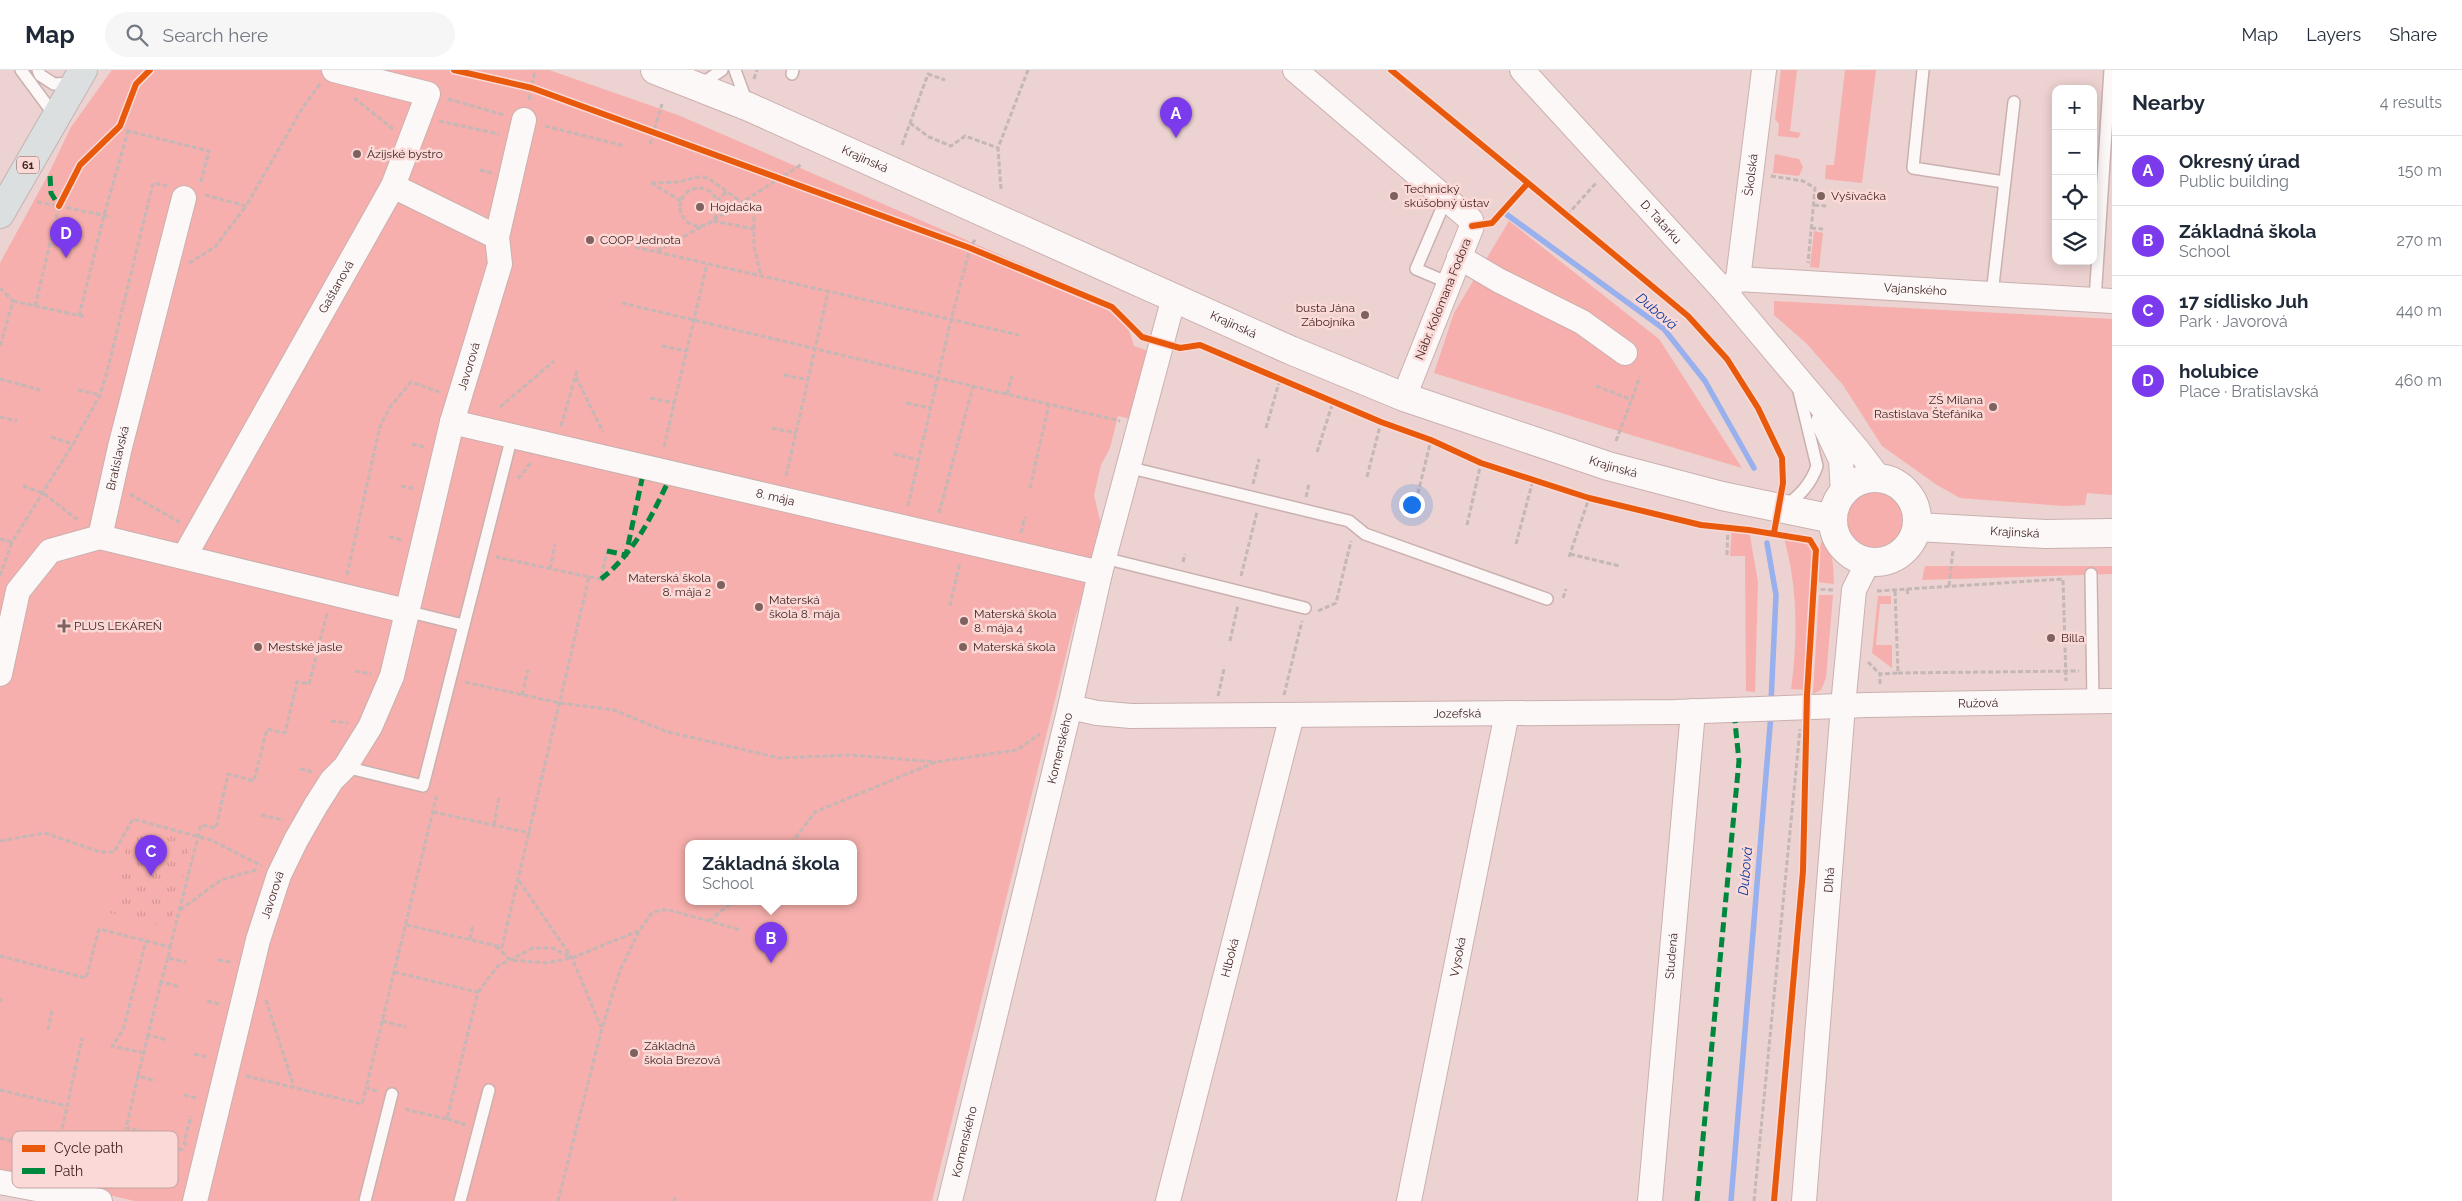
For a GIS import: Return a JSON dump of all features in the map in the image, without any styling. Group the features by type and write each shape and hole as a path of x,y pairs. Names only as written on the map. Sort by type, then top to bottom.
{"main road":[{"name":"Krajinská","path":"655,70 749,107 1174,297 1404,397 1608,466 1782,510 1833,519"},
{"name":"61","path":"0,214 79,76"},
{"path":"1880,478 1901,487 1911,498 1917,512 1917,527 1911,543 1900,555 1884,562 1868,562 1854,557 1843,547 1835,534 1834,510 1843,493 1860,481 1880,478"},
{"name":"Krajinská","path":"1917,527 2045,534 2112,533"}],"street":[{"name":"Nábr. Kolomana Fodora","path":"1295,70 1471,220 1472,226 1404,397"},
{"name":"D. Tatarku","path":"1522,70 1731,285 1796,378 1823,422 1841,460 1843,493"},
{"name":"Školská","path":"1731,285 1764,70"},
{"path":"327,82 428,94"},
{"name":"Gaštanová","path":"184,557 393,186 428,94"},
{"name":"Javorová","path":"189,1192 226,1071 258,940 279,875 316,805 332,780 346,767 370,727 392,676 452,422 500,264 497,236 516,118"},
{"path":"393,186 497,236"},
{"name":"Bratislavská","path":"100,537 120,447 191,195"},
{"path":"1459,257 1498,280 1582,322 1625,353"},
{"name":"Vajanského","path":"1731,285 1992,294 2103,301"},
{"name":"Komenského","path":"950,1201 1070,707 1102,566 1174,297"},
{"name":"D. Tatarku","path":"1796,378 1880,478"},
{"name":"8. mája","path":"452,422 1102,566"},
{"path":"0,674 18,591 50,551 100,537 406,611"},
{"name":"Dlhá","path":"1804,1201 1843,706 1854,590 1868,562"},
{"name":"Ružová","path":"1843,706 2102,701"},
{"name":"Jozefská","path":"1070,707 1097,713 1131,716 1286,710 1508,713 1751,710 1803,713 1843,706"},
{"name":"Hlboká","path":"1168,1201 1286,710"},
{"name":"Studená","path":"1650,1201 1693,711"},
{"name":"Vysoká","path":"1409,1201 1508,713"},
{"path":"32,1188 100,1201"}],"lane":[{"path":"21,70 56,116"},
{"path":"38,70 40,75 54,84 79,76"},
{"path":"699,86 722,70"},
{"path":"735,70 749,107"},
{"path":"1923,70 1913,168 2004,182"},
{"path":"2103,301 2110,70"},
{"path":"1992,294 2014,102"},
{"path":"1446,199 1416,268 1449,283"},
{"path":"1782,510 1799,496 1812,478 1817,466 1796,378"},
{"path":"346,767 423,786 512,436"},
{"path":"1128,467 1349,521 1365,534 1547,598"},
{"path":"1102,566 1239,592 1305,608"},
{"path":"2091,574 2093,672 2102,701"},
{"path":"406,611 463,625"},
{"path":"460,1201 489,1090"},
{"path":"365,1201 390,1100"}],"path":[{"path":"532,88 536,70"},
{"path":"754,79 758,70"},
{"path":"1001,189 998,148 1028,70"},
{"path":"902,145 928,74 945,80"},
{"path":"523,86 541,92"},
{"path":"346,92 400,134"},
{"path":"428,94 625,146"},
{"path":"650,144 662,104"},
{"path":"114,133 124,118"},
{"path":"436,120 502,135"},
{"path":"910,124 929,137 950,146 964,136 998,148"},
{"path":"120,126 128,131 209,151 191,195"},
{"path":"644,128 662,135"},
{"path":"80,316 104,215 128,131"},
{"path":"656,252 742,203 802,164"},
{"path":"770,175 789,182"},
{"path":"1766,175 1803,181 1815,188 1807,270"},
{"path":"681,201 651,183 679,182 697,176 708,178 754,212 754,247 761,276"},
{"path":"1567,215 1602,176"},
{"path":"702,226 695,226 684,219 680,207 681,201 690,191 696,188 709,191 717,201 718,212 712,221"},
{"path":"717,201 726,191"},
{"path":"35,306 59,206 63,198"},
{"path":"37,202 111,217"},
{"path":"1814,204 1826,206"},
{"path":"187,264 215,247 246,206"},
{"path":"1559,208 1574,221"},
{"path":"712,221 754,229"},
{"path":"1812,228 1823,229"},
{"path":"908,506 951,320 970,248 976,238"},
{"path":"961,245 979,252"},
{"path":"635,247 1019,335"},
{"path":"664,446 707,264"},
{"path":"0,288 13,301 86,317"},
{"path":"786,476 828,292"},
{"path":"0,346 13,301"},
{"path":"622,303 1120,421"},
{"path":"662,346 686,351"},
{"path":"500,407 554,360"},
{"path":"562,422 577,371"},
{"path":"784,375 808,380"},
{"path":"1271,375 1289,382"},
{"path":"1007,394 1012,376"},
{"path":"576,377 603,432"},
{"path":"1616,441 1640,377"},
{"path":"0,379 40,390"},
{"path":"1266,428 1280,379"},
{"path":"345,581 380,426 390,407 411,382 441,394 444,385"},
{"path":"939,513 973,386"},
{"path":"1596,386 1632,400"},
{"path":"78,390 100,396"},
{"path":"650,398 674,403"},
{"path":"1324,398 1341,405"},
{"path":"1317,452 1333,402"},
{"path":"906,403 930,408"},
{"path":"1030,488 1048,404"},
{"path":"0,416 17,422"},
{"path":"1373,418 1389,425"},
{"path":"1367,476 1381,422"},
{"path":"772,428 796,433"},
{"path":"1416,501 1433,441 1422,437"},
{"path":"427,448 430,438"},
{"path":"0,576 12,542 73,444"},
{"path":"894,454 919,460"},
{"path":"1230,641 1255,498 1259,459"},
{"path":"1473,460 1489,466"},
{"path":"513,486 531,462 538,461"},
{"path":"1467,525 1481,463"},
{"path":"1524,477 1542,483"},
{"path":"1516,544 1533,480"},
{"path":"23,486 43,493 100,537"},
{"path":"124,490 186,526"},
{"path":"1580,495 1599,500"},
{"path":"1589,498 1570,555 1620,566"},
{"path":"1021,533 1025,517"},
{"path":"1286,710 1305,608 1321,611 1336,604 1354,526"},
{"path":"1719,526 1730,527 1727,555"},
{"path":"389,537 407,541"},
{"path":"0,539 12,542"},
{"path":"550,568 556,544"},
{"path":"495,557 600,579 608,547"},
{"path":"1949,586 1953,547"},
{"path":"493,566 498,548"},
{"path":"950,606 961,559"},
{"path":"406,925 502,947 589,577"},
{"path":"1813,598 1814,579"},
{"path":"1874,591 2063,579 2067,702"},
{"path":"1814,589 1835,590"},
{"path":"1907,589 1908,595"},
{"path":"1895,590 1898,673"},
{"path":"125,1131 201,825 216,828 228,774 254,781 266,729 285,733 297,682 309,684 328,609 320,608"},
{"path":"1866,660 1880,674 1880,692"},
{"path":"374,675 376,668"},
{"path":"522,695 528,670"},
{"path":"1215,705 1224,670"},
{"path":"463,691 467,672"},
{"path":"1880,674 2093,672"},
{"path":"465,682 560,703 614,710 665,731 779,758 851,754 936,762 1017,750 1045,731 1043,741"},
{"path":"1803,713 1807,742"},
{"path":"1754,1201 1799,730 1803,713"},
{"path":"794,840 815,812 936,762"},
{"path":"226,1071 362,1104 438,790"},
{"path":"494,825 500,797"},
{"path":"433,812 530,833"},
{"path":"262,815 290,821"},
{"path":"0,841 45,833 100,852 114,852 133,820 198,836 264,867 221,880 180,910"},
{"path":"519,881 572,958 602,1028"},
{"path":"708,921 729,905"},
{"path":"558,1201 602,1028 620,970 639,931 652,913 660,910 740,930"},
{"path":"470,940 473,925"},
{"path":"0,956 86,978 98,929 170,947"},
{"path":"494,945 510,960 546,963 572,958 639,931"},
{"path":"144,1053 112,1046 123,1030 146,942"},
{"path":"366,1088 390,1100 447,1120 478,992 498,966 533,948 554,948 572,958"},
{"path":"168,958 186,962"},
{"path":"218,960 236,963"},
{"path":"394,972 478,992"},
{"path":"161,982 180,987"},
{"path":"265,996 294,1088"},
{"path":"207,1002 219,1004"},
{"path":"48,1030 52,1011"},
{"path":"382,1021 406,1027"},
{"path":"148,1035 167,1040"},
{"path":"62,1131 82,1038"},
{"path":"194,1054 206,1056"},
{"path":"138,1076 156,1081"},
{"path":"0,1090 67,1106"},
{"path":"184,1095 196,1098"},
{"path":"126,1128 140,1131"},
{"path":"178,1149 192,1152"},
{"path":"8,1160 12,1161"}],"green space":[{"path":"112,70 549,70 678,115 1116,305 1129,330 1134,346 1148,351 1131,419 1118,416 1110,448 1101,465 1094,495 1103,533 1075,618 932,1201 135,1201 78,1188 178,1188 178,1131 12,1131 12,1173 0,1170 0,263 48,175 71,127"},
{"path":"1781,70 1797,70 1790,131 1801,133 1798,138 1778,136 1779,124 1775,119"},
{"path":"1845,70 1876,70 1862,183 1825,179 1826,165 1834,165"},
{"path":"1775,154 1799,159 1803,167 1799,176 1773,173"},
{"path":"1509,221 1659,339 1742,468 1434,373 1454,313"},
{"path":"1814,231 1823,233 1819,268 1810,267"},
{"name":"ZŠ Milana Rastislava Štefánika","path":"1774,301 2112,319 2112,495 2087,493 2085,505 2063,506 1960,498 1937,485 1882,446 1843,385 1806,343 1774,315"},
{"path":"1870,490 1882,490 1898,498 1904,508 1906,520 1904,532 1898,542 1882,550 1870,550 1854,542 1846,526 1846,514 1854,498"},
{"path":"1732,527 1749,530 1758,582 1755,692 1746,691 1745,556 1730,556"},
{"path":"1783,535 1810,540 1816,550 1807,690 1791,689 1796,631 1794,592 1792,573"},
{"path":"1822,540 1831,555 1834,584 1817,582 1818,554"},
{"path":"1925,566 2112,566 2112,574 1922,580"},
{"path":"1819,595 1833,595 1826,678 1821,690 1813,694"},
{"path":"1878,596 1891,596 1891,604 1880,604 1876,645 1892,645 1892,668 1872,653"},
{"path":"132,824 192,839 170,928 110,913"}],"waterway":[{"name":"Dubová","path":"1502,211 1664,329 1705,381 1754,468"},
{"name":"Dubová","path":"1767,543 1776,595 1771,702"},
{"name":"Dubová","path":"1731,1201 1771,714"}],"marked path":[{"path":"50,176 51,193 59,206"},
{"path":"607,551 626,555 642,479"},
{"path":"601,579 612,570 631,548 647,524 667,484"},
{"path":"1697,1201 1739,761 1735,722"}],"cycle path":[{"path":"59,206 80,165 120,126 136,84 150,70"},
{"path":"454,70 532,88 970,248 1112,307 1142,337 1180,348 1200,345 1381,422 1431,440 1481,463 1589,498 1701,525 1749,530 1810,540 1816,550 1807,695 1803,871 1774,1201"},
{"path":"1391,70 1528,183"},
{"path":"1472,226 1492,223 1528,183 1688,316 1727,359 1758,408 1782,458 1783,483 1774,533"}],"place":[{"name":"Okresný úrad","path":"1176,138"},
{"name":"Ázijské bystro","path":"357,154"},
{"name":"Technický skúšobný ústav","path":"1394,196"},
{"name":"Vyšívačka","path":"1821,196"},
{"name":"Hojdačka","path":"700,207"},
{"name":"COOP Jednota","path":"590,240"},
{"name":"holubice","path":"66,258"},
{"name":"busta Jána Zábojníka","path":"1365,315"},
{"name":"ZŠ Milana Rastislava Štefánika","path":"1993,407"},
{"name":"Materská škola 8. mája 2","path":"721,585"},
{"name":"Materská škola 8. mája","path":"759,607"},
{"name":"Materská škola 8. mája 4","path":"964,621"},
{"name":"PLUS LEKÁREŇ","path":"64,626"},
{"name":"Billa","path":"2051,638"},
{"name":"Mestské jasle","path":"258,647"},
{"name":"Materská škola","path":"963,647"},
{"name":"17 sídlisko Juh","path":"151,876"},
{"name":"Základná škola","path":"771,963"},
{"name":"Základná škola Brezová","path":"634,1053"}]}
